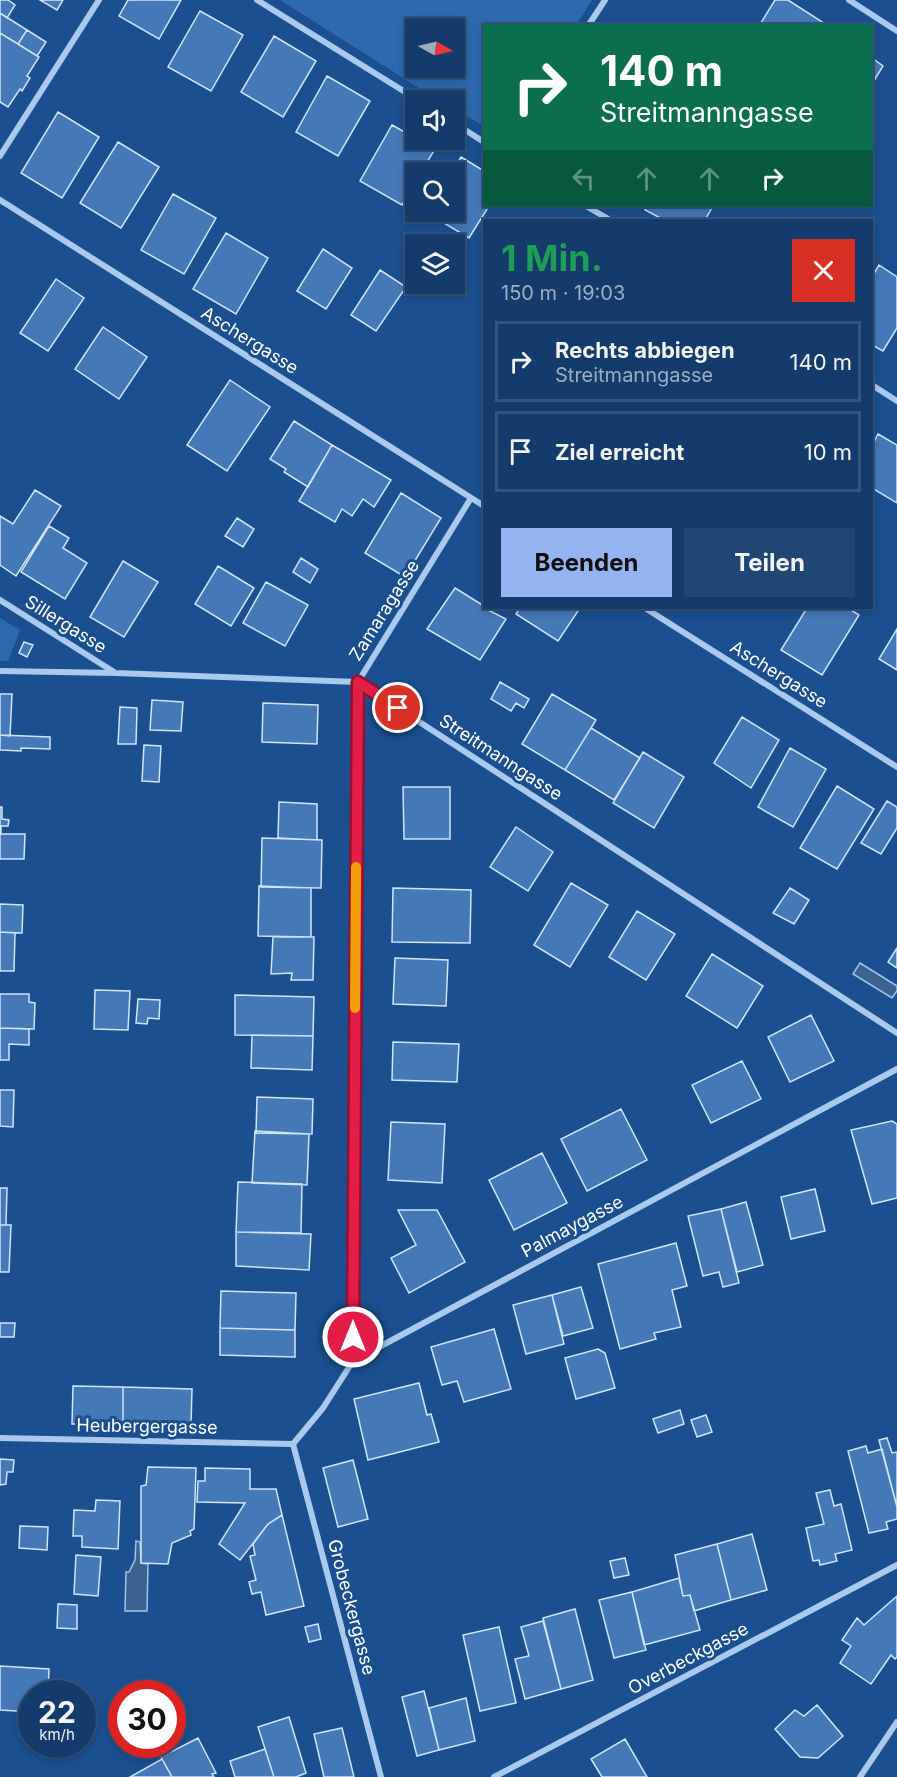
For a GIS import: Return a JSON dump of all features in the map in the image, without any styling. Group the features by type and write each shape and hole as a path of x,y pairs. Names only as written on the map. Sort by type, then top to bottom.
{"street":[{"path":"0,156 99,0"},
{"path":"257,0 405,92"},
{"path":"589,24 605,0"},
{"path":"849,0 897,31"},
{"path":"465,130 483,141"},
{"name":"Aschergasse","path":"0,200 483,505"},
{"path":"588,207 608,219"},
{"path":"873,386 897,401"},
{"name":"Zamaragasse","path":"352,1361 358,682 471,498"},
{"name":"Sillergasse","path":"0,600 116,673"},
{"name":"Aschergasse","path":"647,609 897,767"},
{"path":"0,671 358,682"},
{"name":"Streitmanngasse","path":"358,682 897,1033"},
{"name":"Palmaygasse","path":"352,1361 897,1069"},
{"path":"293,1444 323,1408 352,1361"},
{"name":"Heubergergasse","path":"0,1438 293,1444"},
{"name":"Grobeckergasse","path":"293,1444 381,1777"},
{"name":"Overbeckgasse","path":"494,1777 897,1565"},
{"path":"860,1777 897,1722"}],"shaded area":[{"path":"280,0 592,0 577,24 483,24 483,125 465,116 465,90 422,90"},
{"path":"0,618 20,630 8,661 0,661"},
{"path":"860,963 897,986 897,991 892,998 853,974"},
{"path":"136,1541 140,1542 141,1563 148,1564 147,1611 125,1611 126,1572 129,1572 135,1560"}],"building":[{"path":"0,0 8,0 15,5 7,18 0,13"},
{"path":"40,0 63,0 57,10"},
{"path":"128,0 181,0 159,39 119,16"},
{"path":"775,0 788,0 825,24 760,24"},
{"path":"200,11 243,35 211,91 168,67"},
{"path":"0,13 27,30 18,44 0,33"},
{"path":"27,30 46,42 37,56 18,44"},
{"path":"0,33 39,57 27,76 30,78 22,91 20,89 8,107 0,102"},
{"path":"274,36 316,61 283,117 241,92"},
{"path":"873,59 883,66 873,82"},
{"path":"327,76 370,101 338,156 296,132"},
{"path":"58,112 99,137 62,198 21,173"},
{"path":"392,125 405,132 405,150 434,150 427,162 405,162 405,200 402,205 360,181"},
{"path":"118,142 159,167 121,228 80,203"},
{"path":"461,157 483,170 483,207 488,207 469,238 442,222 465,222 465,162 458,162"},
{"path":"173,194 216,218 184,274 141,250"},
{"path":"646,207 712,207 706,219 662,219 645,210"},
{"path":"226,233 268,258 236,314 193,289"},
{"path":"323,249 352,268 326,309 297,291"},
{"path":"879,265 897,277 897,328 883,351 873,346 873,275"},
{"path":"380,270 405,286 376,331 351,315"},
{"path":"56,279 84,298 48,351 20,333"},
{"path":"103,327 147,357 119,399 75,369"},
{"path":"230,380 270,407 227,471 187,445"},
{"path":"294,421 332,445 308,487 284,472 286,469 270,459"},
{"path":"878,434 897,445 897,503 873,489 873,444"},
{"path":"332,445 391,480 374,507 363,499 352,516 342,509 335,522 299,501"},
{"path":"35,490 61,506 16,576 0,565 0,516 13,524"},
{"path":"401,493 441,518 405,577 365,553"},
{"path":"237,518 254,529 243,547 225,536"},
{"path":"49,526 69,538 63,548 87,563 65,599 21,572"},
{"path":"301,558 318,569 310,583 293,572"},
{"path":"123,561 158,582 124,637 90,617"},
{"path":"218,566 254,588 231,626 195,604"},
{"path":"266,582 308,605 285,646 243,623"},
{"path":"455,588 483,605 483,609 506,619 480,660 427,629"},
{"path":"519,609 579,609 558,641 516,614"},
{"path":"806,609 850,609 859,615 822,675 781,650"},
{"path":"897,629 897,670 879,659"},
{"path":"24,642 33,645 27,657 19,653"},
{"path":"500,682 529,699 524,708 516,703 511,711 491,699"},
{"path":"0,694 12,694 10,736 0,735"},
{"path":"552,694 596,720 565,770 522,744"},
{"path":"152,700 183,702 181,731 150,730"},
{"path":"263,703 318,705 317,744 262,742"},
{"path":"120,707 137,708 136,744 118,744"},
{"path":"742,717 779,740 751,788 714,763"},
{"path":"591,728 640,758 614,800 565,770"},
{"path":"0,735 50,737 50,749 0,750"},
{"path":"144,745 161,746 159,782 142,781"},
{"path":"790,748 826,769 793,827 758,807"},
{"path":"643,752 684,777 654,828 613,803"},
{"path":"837,786 874,809 837,869 800,848"},
{"path":"403,787 450,787 450,839 404,839"},
{"path":"887,801 897,807 897,828 881,854 861,843"},
{"path":"279,802 317,804 317,840 278,838"},
{"path":"0,807 2,807 2,819 9,820 8,826 1,826 1,834 0,834"},
{"path":"516,827 553,852 528,891 490,867"},
{"path":"0,834 25,834 24,859 0,859"},
{"path":"262,838 322,840 321,888 261,887"},
{"path":"571,883 608,905 570,967 534,945"},
{"path":"259,886 311,888 311,937 258,936"},
{"path":"393,888 471,890 470,943 392,942"},
{"path":"790,888 809,900 794,924 773,913"},
{"path":"0,904 23,905 22,933 0,932"},
{"path":"637,911 675,934 646,980 609,957"},
{"path":"0,932 15,933 14,971 0,971"},
{"path":"273,937 314,937 313,980 291,980 292,973 271,974"},
{"path":"897,948 897,968 888,962"},
{"path":"712,954 763,986 737,1028 686,996"},
{"path":"395,958 448,960 446,1006 393,1004"},
{"path":"95,990 130,991 128,1030 94,1029"},
{"path":"0,994 29,994 29,1002 35,1003 34,1029 0,1028"},
{"path":"235,995 314,997 313,1036 235,1035"},
{"path":"138,999 160,1000 159,1019 148,1018 147,1024 136,1023"},
{"path":"811,1015 834,1061 790,1082 768,1037"},
{"path":"0,1028 29,1029 29,1045 9,1044 9,1060 0,1060"},
{"path":"252,1035 313,1036 312,1070 251,1068"},
{"path":"393,1042 459,1044 457,1082 392,1080"},
{"path":"742,1061 761,1099 711,1123 692,1085"},
{"path":"0,1090 14,1090 13,1127 0,1126"},
{"path":"257,1097 313,1099 312,1134 256,1133"},
{"path":"621,1109 647,1160 587,1191 561,1139"},
{"path":"892,1121 897,1124 897,1198 872,1204 851,1130"},
{"path":"391,1122 445,1124 442,1183 388,1180"},
{"path":"255,1131 309,1134 307,1185 252,1183"},
{"path":"542,1153 567,1203 514,1230 489,1180"},
{"path":"238,1182 302,1184 301,1233 236,1232"},
{"path":"0,1188 7,1188 6,1225 0,1225"},
{"path":"815,1189 825,1231 791,1239 781,1197"},
{"path":"746,1202 763,1265 737,1272 721,1209"},
{"path":"721,1209 739,1283 723,1287 719,1272 703,1276 688,1216"},
{"path":"398,1210 437,1210 465,1262 409,1293 391,1258 416,1245"},
{"path":"0,1225 11,1225 9,1272 0,1272"},
{"path":"236,1232 311,1234 309,1270 236,1266"},
{"path":"676,1243 687,1286 672,1290 681,1327 654,1333 656,1339 620,1349 598,1264"},
{"path":"581,1287 593,1328 563,1336 552,1295"},
{"path":"221,1291 296,1293 295,1330 220,1328"},
{"path":"552,1295 564,1344 526,1354 513,1305"},
{"path":"0,1323 15,1323 14,1337 0,1337"},
{"path":"220,1328 295,1330 295,1357 220,1355"},
{"path":"494,1329 511,1389 464,1402 457,1381 442,1385 431,1347"},
{"path":"598,1349 605,1353 615,1388 576,1399 565,1358"},
{"path":"419,1383 427,1415 431,1414 439,1442 368,1460 354,1399"},
{"path":"73,1386 123,1387 123,1424 72,1424"},
{"path":"123,1387 192,1389 191,1425 123,1424"},
{"path":"680,1410 684,1424 658,1433 653,1419"},
{"path":"706,1415 712,1432 697,1437 691,1420"},
{"path":"887,1438 892,1453 897,1452 897,1507 879,1440"},
{"path":"866,1446 868,1453 882,1449 897,1507 897,1519 886,1522 888,1529 869,1533 848,1451"},
{"path":"0,1459 14,1460 13,1472 7,1472 6,1484 0,1485"},
{"path":"353,1460 368,1519 338,1527 323,1468"},
{"path":"148,1467 196,1468 194,1529 190,1531 191,1535 172,1543 168,1564 141,1563 141,1486 146,1485"},
{"path":"205,1468 250,1469 250,1489 276,1489 282,1515 268,1524 240,1560 219,1544 245,1503 197,1502 198,1481 205,1481"},
{"path":"830,1490 834,1506 841,1504 852,1550 835,1554 837,1561 820,1565 819,1560 813,1561 806,1528 824,1524 816,1493"},
{"path":"96,1500 120,1501 118,1549 82,1547 82,1536 73,1536 74,1510 95,1511"},
{"path":"282,1515 304,1606 266,1615 261,1592 252,1594 249,1582 256,1580 250,1556 255,1555 253,1544 268,1524"},
{"path":"20,1526 48,1527 47,1550 19,1548"},
{"path":"752,1534 767,1590 731,1600 717,1544"},
{"path":"717,1544 731,1600 694,1611 690,1595 683,1596 675,1555"},
{"path":"76,1555 101,1557 98,1596 74,1594"},
{"path":"625,1558 629,1575 614,1578 610,1561"},
{"path":"679,1578 683,1596 690,1595 700,1630 644,1645 632,1592"},
{"path":"632,1592 646,1650 614,1658 599,1600"},
{"path":"897,1596 897,1657 895,1659 891,1655 871,1684 840,1663 851,1646 842,1640 857,1618 864,1625"},
{"path":"58,1604 77,1605 77,1629 57,1628"},
{"path":"575,1609 593,1680 561,1689 543,1618"},
{"path":"543,1621 561,1689 525,1699 515,1659 529,1656 521,1627"},
{"path":"318,1624 321,1639 309,1642 305,1627"},
{"path":"499,1627 516,1703 480,1711 463,1635"},
{"path":"0,1666 49,1669 49,1680 18,1680 18,1711 0,1710"},
{"path":"424,1691 439,1750 417,1756 402,1697"},
{"path":"466,1698 475,1741 439,1750 429,1708"},
{"path":"817,1705 843,1736 818,1758 800,1757 775,1729 795,1710 804,1716"},
{"path":"289,1717 306,1773 296,1777 274,1777 258,1727"},
{"path":"342,1728 354,1777 324,1777 314,1734"},
{"path":"198,1738 216,1773 212,1774 214,1777 172,1777 162,1758 186,1758 186,1744"},
{"path":"625,1739 647,1777 602,1777 591,1759"},
{"path":"265,1749 274,1777 235,1777 230,1761"},
{"path":"162,1759 172,1777 130,1777"}],"slow traffic":[{"path":"355,1008 356,867"}],"route":[{"path":"353,1337 358,682 398,708"}]}
